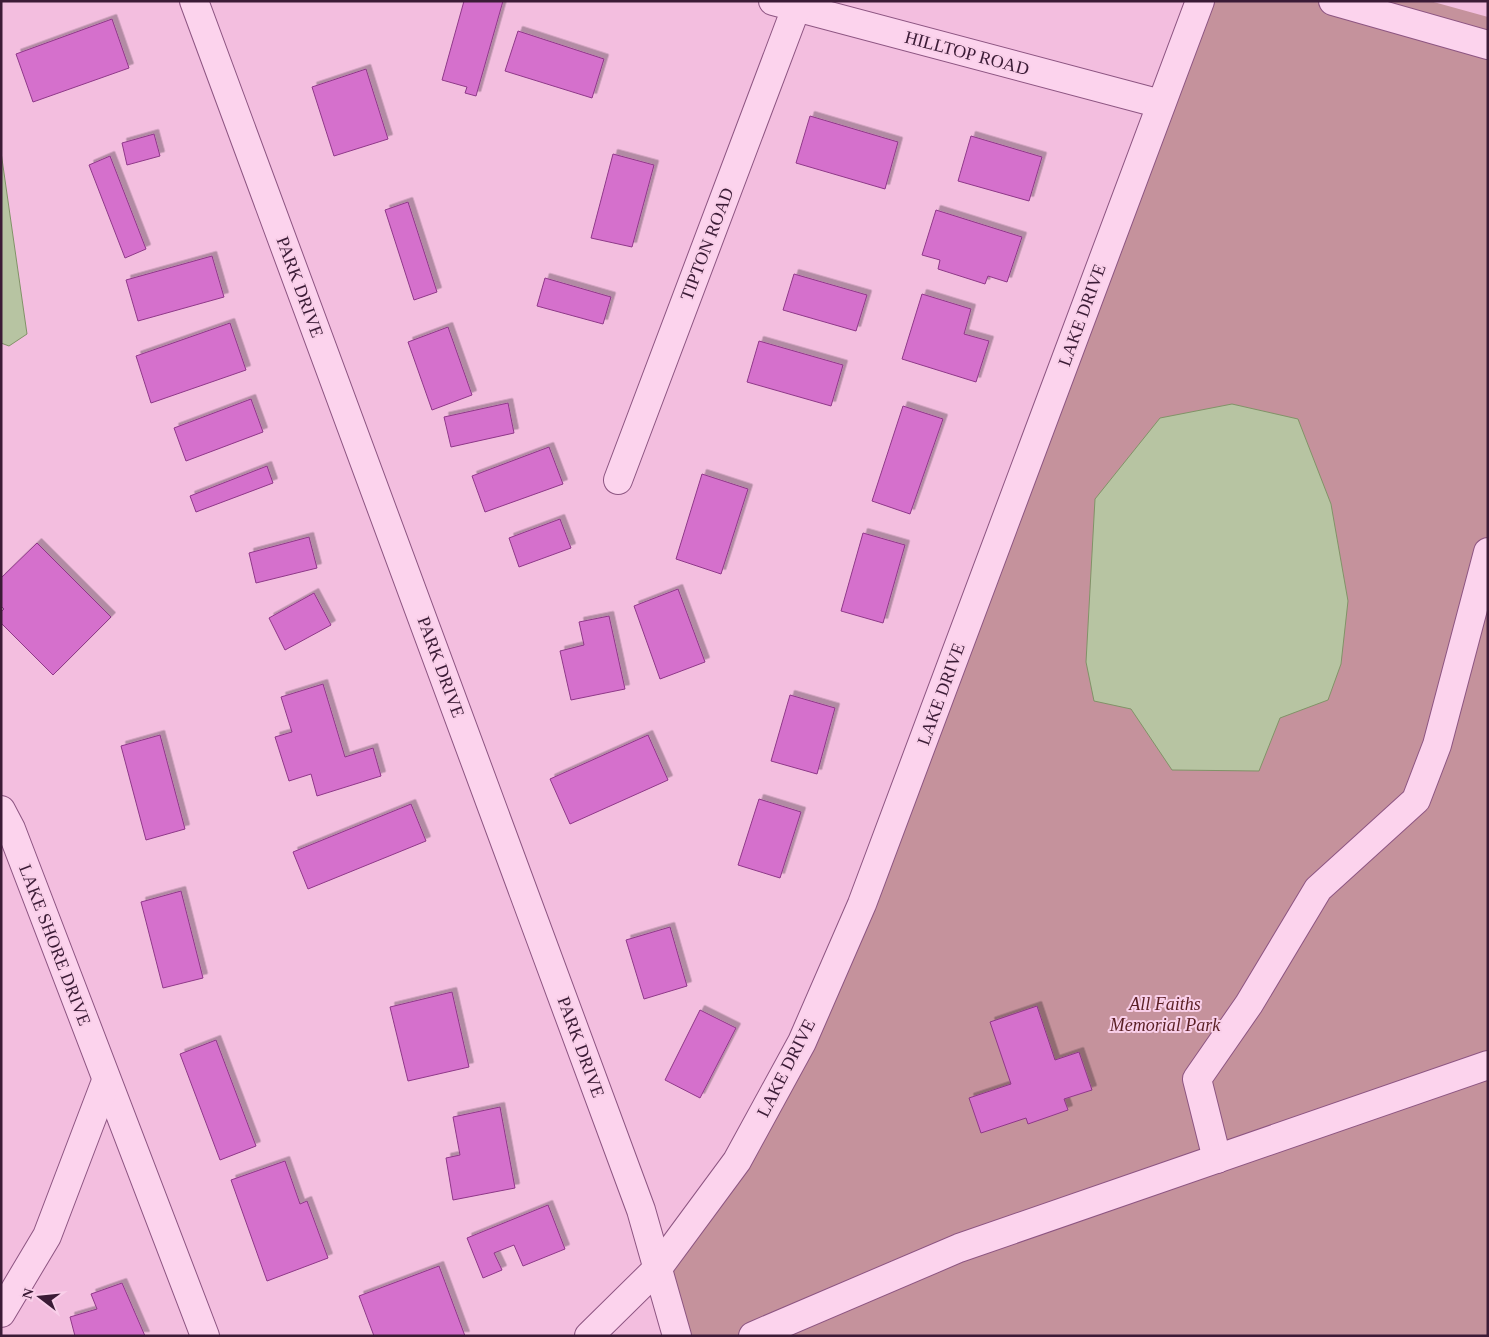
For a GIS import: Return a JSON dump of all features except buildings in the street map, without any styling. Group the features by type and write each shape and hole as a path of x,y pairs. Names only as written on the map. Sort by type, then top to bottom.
{"street":[{"name":"PARK DRIVE","path":"194,1 641,1210 677,1336"},
{"name":"LAKE DRIVE","path":"589,1336 658,1268 737,1161 802,1042 862,904 1200,1"},
{"path":"1334,1 1488,46"},
{"name":"HILLTOP ROAD","path":"784,4 1161,104"},
{"name":"TIPTON ROAD","path":"618,480 784,4"},
{"path":"1217,1159 1197,1079 1249,1004 1318,889 1416,800 1437,745 1488,552"},
{"name":"LAKE SHORE DRIVE","path":"1,810 11,829 205,1336"},
{"path":"754,1336 959,1248 1488,1065"},
{"path":"1,1313 47,1236 106,1081"}],"green space":[{"name":"All Faiths Memorial Park","path":"1200,1 1430,1 1488,17 1488,1336 676,1336 658,1268 802,1042"}],"shaded area":[{"path":"1,152 27,334 9,346 1,343"},
{"path":"1232,404 1298,419 1331,504 1348,601 1341,664 1328,700 1280,718 1259,771 1172,770 1131,709 1094,701 1086,662 1095,499 1160,418"}]}
